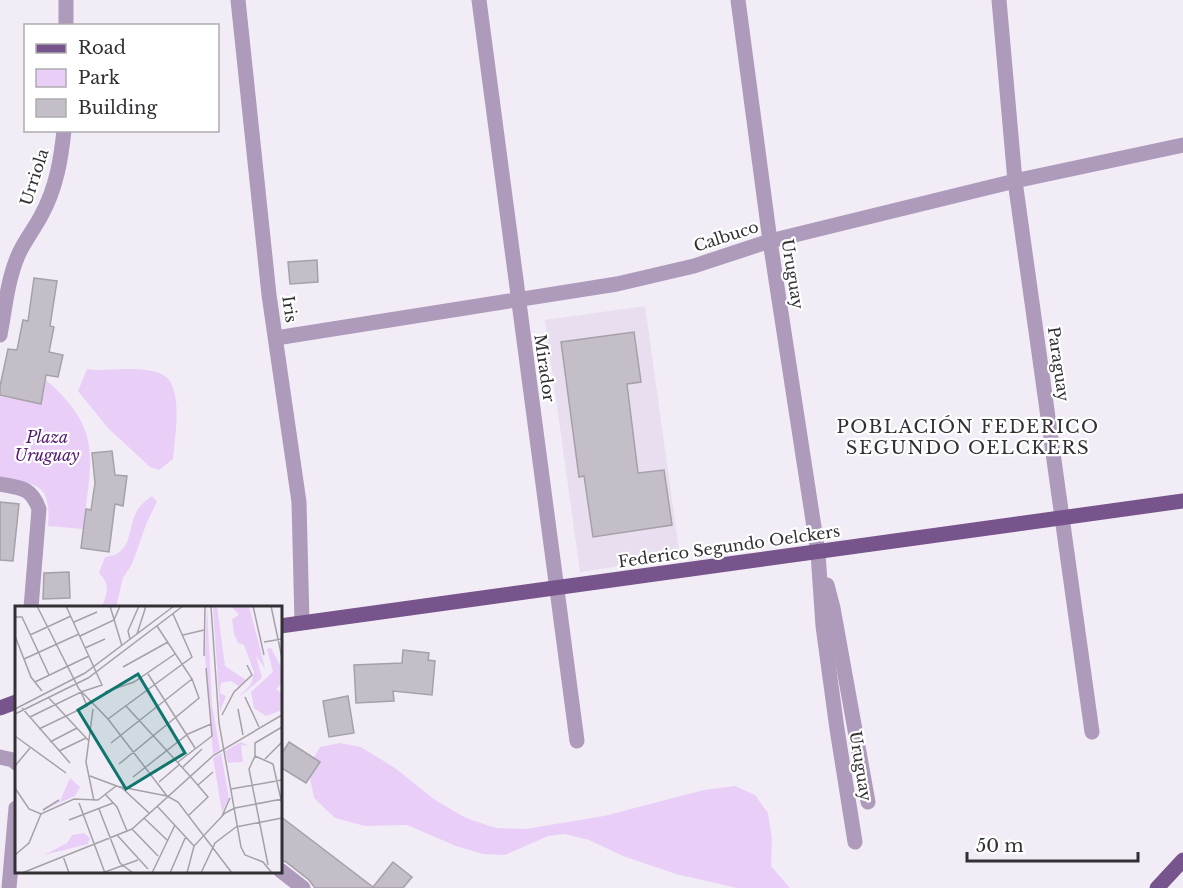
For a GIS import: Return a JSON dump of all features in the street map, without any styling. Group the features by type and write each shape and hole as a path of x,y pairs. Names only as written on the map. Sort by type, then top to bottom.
{"main road":[{"name":"Federico Segundo Oelckers","path":"282,626 1183,501"},
{"path":"0,708 15,702"},
{"path":"1157,888 1183,860"}],"street":[{"path":"66,0 66,24"},
{"name":"Iris","path":"238,0 269,295 299,502 302,622"},
{"name":"Mirador","path":"479,0 517,300 578,741"},
{"name":"Uruguay","path":"738,0 770,241 819,553 833,608 868,802"},
{"name":"Paraguay","path":"999,0 1015,181 1092,732"},
{"name":"Urriola","path":"0,335 12,271 25,241 42,214 51,191 61,158 64,132"},
{"name":"Calbuco","path":"276,338 617,285 694,266 770,241 1015,181 1183,145"},
{"path":"0,484 25,489 34,496 39,509 31,606"},
{"name":"Uruguay","path":"819,553 823,626 855,842"},
{"path":"0,757 15,762"},
{"path":"9,888 15,819"},
{"path":"282,872 303,888"}],"shaded area":[{"path":"645,306 680,557 580,572 545,320"}],"green space":[{"path":"87,369 148,370 165,376 169,380 177,407 173,459 159,470 150,467 108,428 78,391"},
{"name":"Plaza Uruguay","path":"46,380 65,398 77,415 85,431 89,447 89,484 83,529 48,526 47,501 39,488 24,482 0,478 0,396 41,404"},
{"path":"152,496 157,502 132,564 123,578 116,606 101,606 107,589 99,573 105,557 114,555 125,546 134,517 142,504"},
{"path":"340,743 361,747 395,768 435,800 466,818 496,828 525,829 604,816 704,790 735,786 755,795 768,813 772,839 771,866 790,888 737,888 676,874 623,856 589,840 565,834 548,836 505,855 483,854 456,846 407,825 365,826 335,818 314,798 310,778 313,759 320,747"}],"building":[{"path":"317,260 318,282 290,284 288,262"},
{"path":"34,278 57,281 50,326 54,327 49,352 63,355 58,377 46,375 41,404 0,395 8,349 17,350 23,320 28,321"},
{"path":"634,332 641,382 627,384 638,473 664,470 672,525 593,537 584,476 579,477 561,342"},
{"path":"112,451 115,475 127,476 123,506 115,504 109,552 81,548 86,509 91,510 95,483 92,453"},
{"path":"0,502 19,504 13,561 0,560"},
{"path":"69,572 70,598 43,599 44,573"},
{"path":"403,650 429,653 428,660 435,661 432,695 393,691 394,701 356,703 354,665 402,663"},
{"path":"348,696 354,733 329,737 323,701"},
{"path":"289,742 320,762 306,783 282,768 282,753"},
{"path":"282,818 373,887 393,862 412,877 403,888 315,888 309,880 282,861"}],"district":[{"name":"POBLACIÓN FEDERICO SEGUNDO OELCKERS","path":"968,437"}]}
